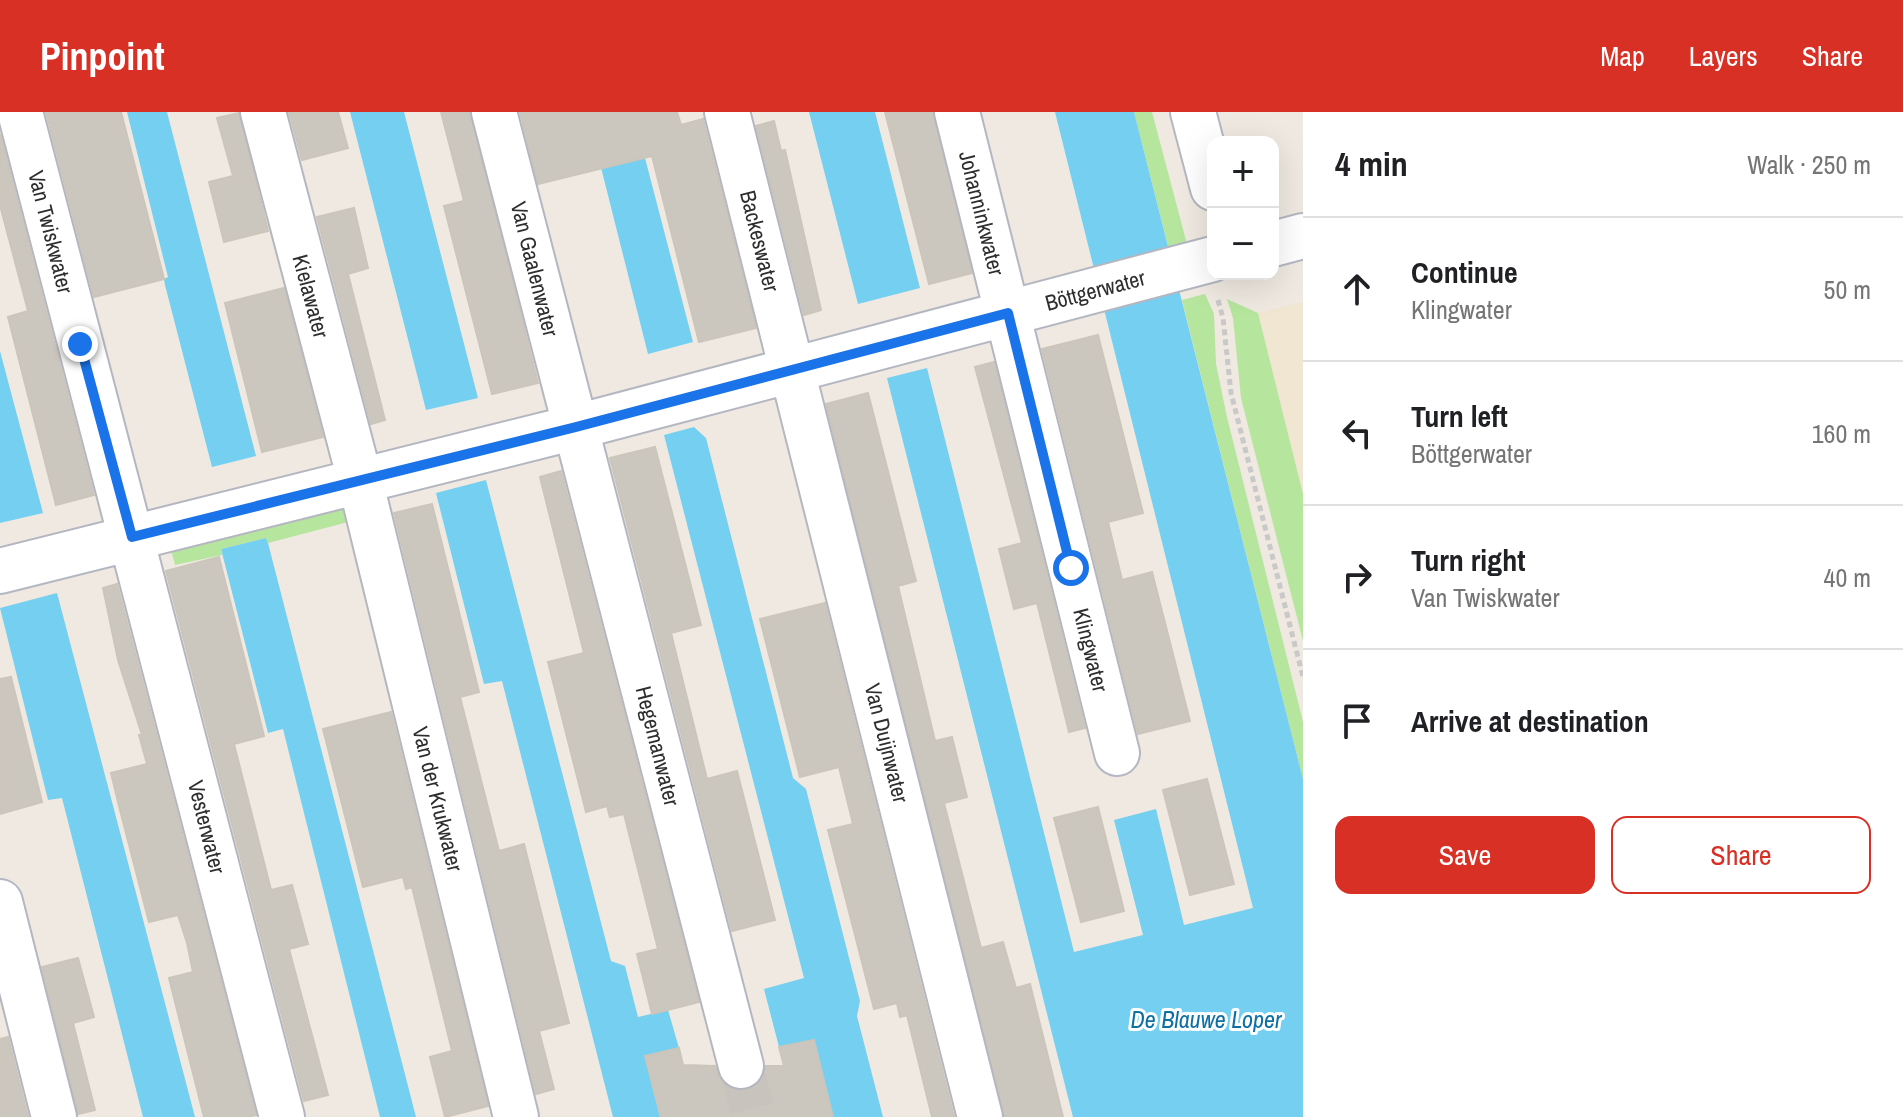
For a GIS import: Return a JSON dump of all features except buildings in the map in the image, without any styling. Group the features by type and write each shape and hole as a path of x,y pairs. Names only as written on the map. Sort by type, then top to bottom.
{"street":[{"name":"Van Twiskwater","path":"20,112 132,537"},
{"name":"Kielawater","path":"263,112 360,480"},
{"name":"Van Gaalenwater","path":"494,112 576,427"},
{"name":"Backeswater","path":"727,112 793,370"},
{"name":"Johanninkwater","path":"957,112 1008,313"},
{"path":"1193,112 1207,165"},
{"path":"1279,242 1303,236"},
{"name":"Böttgerwater","path":"0,571 576,427 1199,263"},
{"name":"Klingwater","path":"1008,313 1117,753"},
{"name":"Van Duijnwater","path":"793,370 980,1117"},
{"name":"Hegemanwater","path":"576,427 741,1066"},
{"name":"Van der Krukwater","path":"360,480 516,1117"},
{"name":"Vesterwater","path":"132,537 282,1117"},
{"path":"0,902 54,1117"}],"path":[{"path":"1199,263 1220,306 1231,393 1303,677"}],"shaded area":[{"path":"1303,302 1303,494 1258,313"}],"green space":[{"path":"1134,112 1152,112 1188,248 1170,253"},
{"path":"1205,294 1214,314 1216,364 1227,417 1303,722 1303,779 1182,300"},
{"path":"1227,299 1258,313 1303,494 1303,641 1241,398 1233,318"},
{"path":"346,507 352,521 268,543 266,538 221,549 222,555 175,565 171,550"}],"water":[{"path":"127,112 167,112 256,456 212,467 165,285 164,279 168,277"},
{"path":"350,112 404,112 478,398 426,410"},
{"path":"587,112 633,112 693,342 648,354"},
{"path":"809,112 875,112 920,288 858,304"},
{"name":"De Blauwe Loper","path":"1055,112 1134,112 1303,779 1303,1117 1073,1117 887,378 927,368 1074,952 1143,935 1114,820 1156,809 1184,925 1253,908"},
{"path":"0,351 43,513 0,523"},
{"path":"694,427 706,438 793,778 806,789 860,1001 857,1016 883,1117 833,1117 814,1041 779,1047 764,989 804,978 664,435"},
{"path":"486,480 611,961 625,966 638,1017 668,1010 679,1048 645,1057 660,1117 613,1117 502,681 484,684 436,493"},
{"path":"266,538 416,1117 380,1117 283,729 268,733 221,549"},
{"path":"57,593 195,1117 143,1117 62,798 48,800 0,608"}],"tunnel":[{"path":"741,1066 754,1117"}],"route":[{"path":"80,344 132,537 576,427 1008,313 1071,568"}]}
